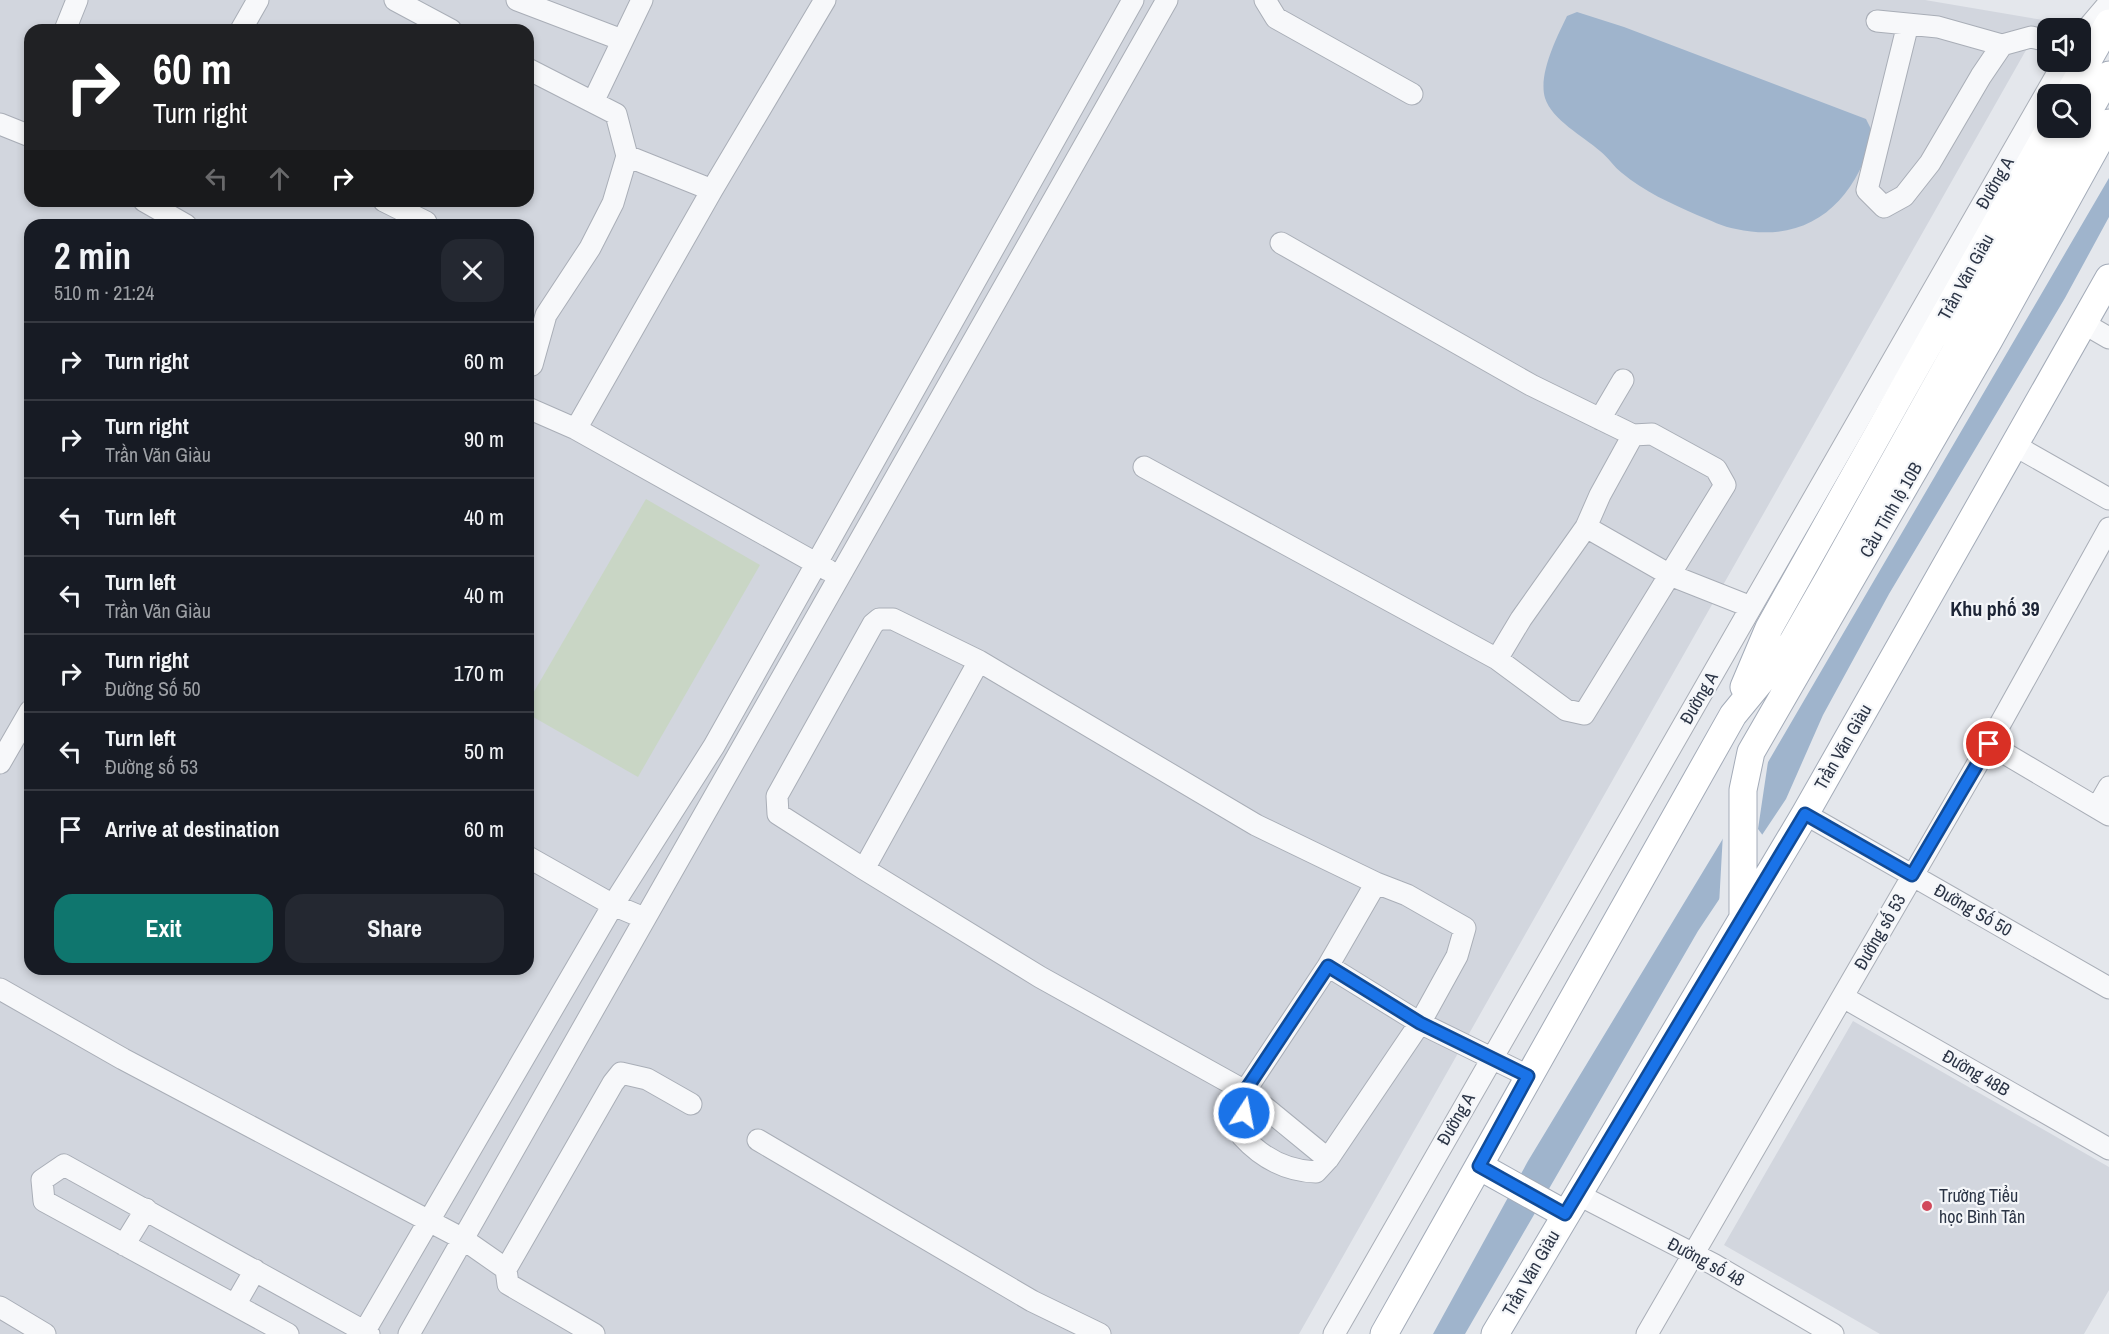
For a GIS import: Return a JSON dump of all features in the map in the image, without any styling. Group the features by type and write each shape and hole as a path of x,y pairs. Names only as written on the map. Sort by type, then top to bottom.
{"main road":[{"path":"2075,84 2109,22"},
{"name":"Cầu Tỉnh lộ 10B","path":"2091,107 2109,75"},
{"name":"Cầu Tỉnh lộ 10B","path":"1743,917 1743,790 1751,752 1989,340 2109,123"},
{"name":"Trần Văn Giàu","path":"1384,1334 1736,710 1768,628 2044,138"},
{"name":"Cầu Tỉnh lộ 10B","path":"1736,710 1792,643 2074,138"},
{"name":"Trần Văn Giàu","path":"1495,1334 1805,814 2109,278"},
{"path":"1479,1166 1571,1204"}],"street":[{"path":"67,24 77,0"},
{"path":"244,24 258,0"},
{"path":"395,0 440,24"},
{"path":"517,0 622,40"},
{"path":"593,102 642,0"},
{"path":"576,429 712,190 825,0"},
{"path":"288,1334 44,1202 42,1180 64,1165 365,1333 428,1220 613,904 714,746 1133,0"},
{"path":"409,1334 1167,0"},
{"path":"1265,0 1276,18 1412,94"},
{"path":"2091,24 2109,3"},
{"path":"1877,21 1938,27 2002,45 2031,38 2037,39"},
{"path":"1908,24 1868,190 1884,207 1904,196 1930,163 1980,76 2002,45"},
{"path":"534,72 616,114 627,156 613,203 590,248 546,315 534,352"},
{"name":"Đường A","path":"1334,1334 2058,72"},
{"path":"0,124 24,129"},
{"path":"627,156 712,190"},
{"path":"154,207 176,219"},
{"path":"396,207 420,219"},
{"path":"1143,467 1497,659 1566,710 1584,714 1725,485 1716,469 1698,459 1652,434 1633,435 1531,385 1281,243"},
{"path":"957,314 980,328"},
{"path":"2083,323 2109,338"},
{"path":"1600,419 1623,380"},
{"path":"534,411 576,429 839,575"},
{"path":"1497,659 1586,527 1600,495 1633,435"},
{"path":"2014,445 2109,499"},
{"path":"1586,527 1670,575 1751,607"},
{"name":"Đường số 53","path":"1647,1334 1695,1255 1989,744 2109,528"},
{"path":"1328,1159 1245,1091 1040,977 864,870 787,821 778,813 775,805 777,796 873,624 879,619 893,619 979,661 1256,825 1376,883 1407,895 1465,928 1457,956 1420,1023 1328,1159 1316,1172 1300,1172 1279,1165 1256,1151 1242,1136 1245,1091 1328,966 1376,883"},
{"path":"864,870 979,661"},
{"path":"0,763 24,721"},
{"path":"1989,744 2103,811 2109,787"},
{"name":"Đường Số 50","path":"1805,814 2109,988"},
{"path":"534,860 613,904 644,918"},
{"path":"1328,966 1420,1023 1492,1056 1528,1076"},
{"path":"0,989 123,1059 463,1239 506,1269"},
{"name":"Đường 48B","path":"1843,997 2109,1149"},
{"path":"594,1334 508,1284 506,1269 621,1073 647,1079 691,1104"},
{"path":"758,1140 1032,1300 1100,1334"},
{"name":"Đường số 48","path":"1571,1204 1695,1255 1833,1334"},
{"path":"124,1245 146,1209"},
{"path":"235,1305 255,1270"},
{"path":"2,1314 36,1332"}],"shaded area":[{"path":"0,0 1925,0 2037,19 2037,31 1299,1334 0,1334"},
{"name":"Trường Tiểu học Bình Tân","path":"1853,1021 2109,1167 2109,1290 2084,1334 1880,1334 1724,1245"}],"green space":[{"path":"646,499 760,565 638,777 534,717 534,692"}],"water":[{"path":"1577,12 1624,27 1866,119 1873,133 1855,179 1826,213 1807,224 1786,230 1762,232 1721,225 1648,191 1630,180 1603,153 1561,120 1545,98 1546,67 1558,34 1567,16"},
{"path":"2109,178 2109,217 2065,298 1889,594 1823,715 1786,799 1698,931 1465,1334 1433,1334 1528,1161 1736,817"}],"pier":[{"path":"1769,755 1758,829 1764,837 1719,905 1723,833"}],"place":[{"name":"Trường Tiểu học Bình Tân","path":"1927,1206"}],"district":[{"name":"Khu phố 39","path":"1995,609"}],"route":[{"path":"1244,1113 1245,1091 1328,966 1420,1023 1492,1056 1528,1076 1479,1166 1565,1214 1805,814 1912,875 1989,744"}]}
